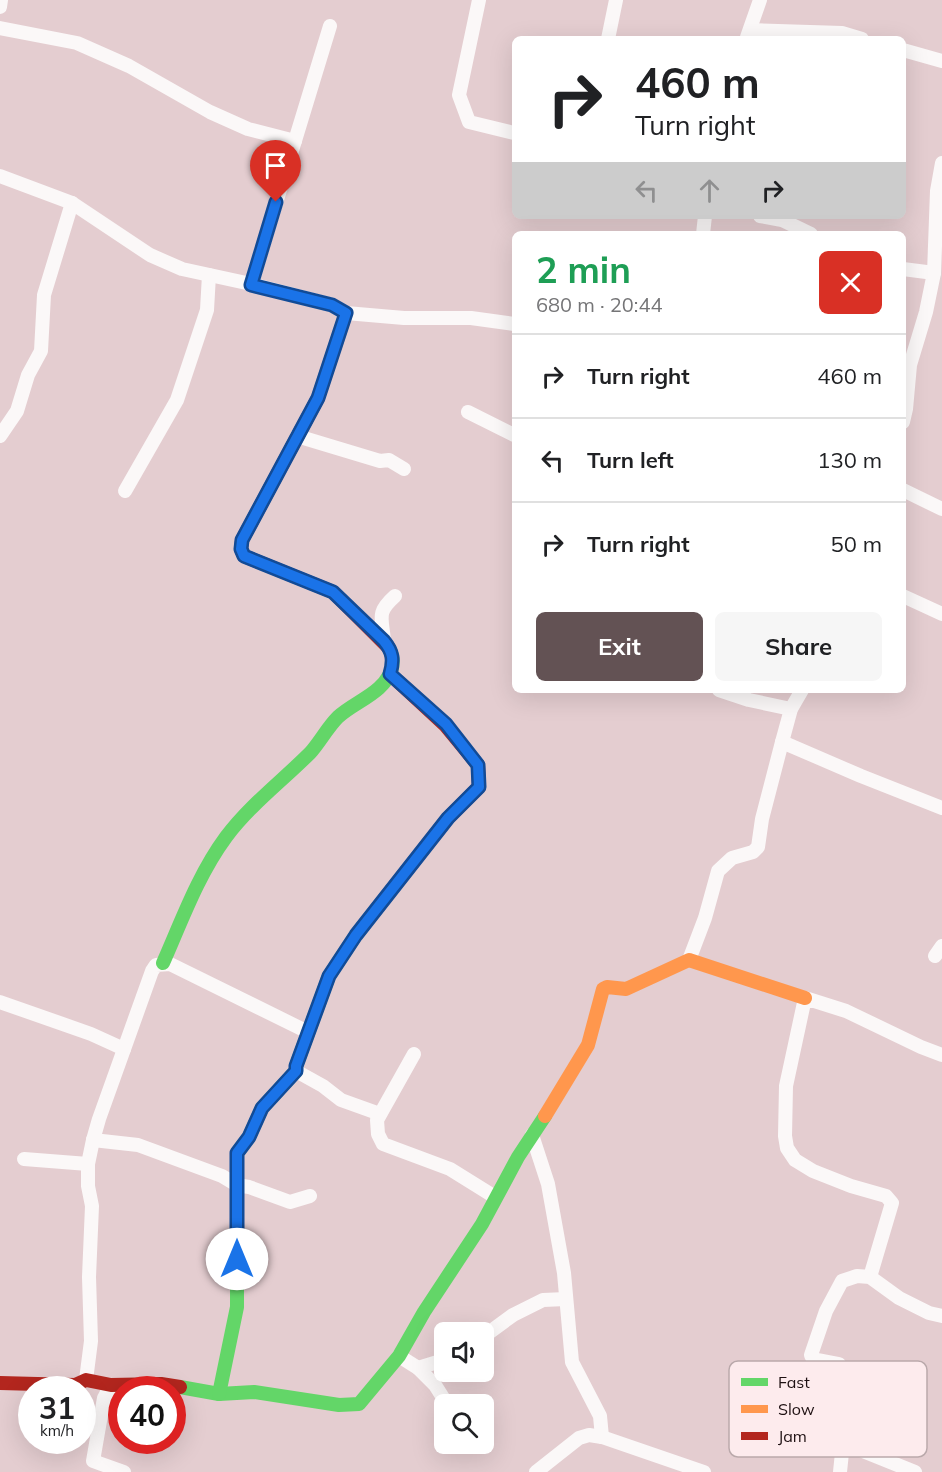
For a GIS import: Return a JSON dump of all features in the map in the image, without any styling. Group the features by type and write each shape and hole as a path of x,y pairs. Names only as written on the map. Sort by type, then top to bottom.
{"street":[{"path":"0,7 1,0"},
{"path":"479,0 459,95 469,122 512,133"},
{"path":"609,36 616,0"},
{"path":"760,0 748,35 842,33 852,36"},
{"path":"251,285 330,26"},
{"path":"0,28 77,43 129,66 210,112 248,129 295,141"},
{"path":"906,51 942,61"},
{"path":"906,409 910,365 926,312 934,273 942,163"},
{"path":"0,176 72,203 150,255 182,269 332,305 346,313 404,318 471,318 512,324"},
{"path":"0,436 17,411 28,375 41,351 44,295 72,203"},
{"path":"776,219 805,231"},
{"path":"906,269 934,273"},
{"path":"125,491 177,400 207,310 209,275"},
{"path":"163,963 198,886 226,837 272,787 320,741 333,723 383,684 390,674 393,662 391,649 333,592 244,556 241,549 242,540 318,398 346,313"},
{"path":"468,412 512,434"},
{"path":"297,436 380,461 389,460 404,469"},
{"path":"906,491 942,509"},
{"path":"384,641 381,614 384,606 395,596"},
{"path":"906,597 942,614"},
{"path":"219,1395 237,1307 237,1153 249,1137 262,1108 296,1071 329,976 356,935 448,818 479,787 478,765 446,724 390,674"},
{"path":"728,693 791,709"},
{"path":"186,1389 219,1395 254,1392 339,1405 359,1404 368,1395 399,1356 424,1312 482,1224 495,1197 588,1045 603,989 607,987 626,989 689,960 705,918 718,871 732,858 753,852 758,847 767,797 791,709 800,693"},
{"path":"782,742 942,808"},
{"path":"689,960 846,1011 942,1055"},
{"path":"87,1376 91,1341 89,1277 92,1206 88,1186 88,1164 93,1140 152,971 156,965 170,964 308,1032"},
{"path":"805,998 786,1086 785,1136 787,1148 795,1160 813,1171 851,1186 886,1196 892,1203 870,1277"},
{"path":"0,1002 91,1034 124,1049"},
{"path":"414,1054 376,1120 378,1134 383,1144 450,1169 495,1197"},
{"path":"296,1071 323,1086 341,1100 380,1114"},
{"path":"532,1135 548,1184 564,1273 572,1362 600,1416 602,1437"},
{"path":"93,1140 138,1144 222,1176 237,1185 290,1202 310,1196"},
{"path":"24,1159 88,1164"},
{"path":"823,1361 813,1359 811,1350 826,1311 842,1281 857,1276 870,1277 899,1298 929,1313 942,1316"},
{"path":"494,1329 513,1315 543,1300 566,1299"},
{"path":"399,1356 418,1368 441,1394"},
{"path":"418,1368 434,1363"},
{"path":"0,1383 18,1383"},
{"path":"108,1391 104,1398 93,1461 124,1472"},
{"path":"536,1472 579,1438 589,1435 602,1437 704,1472"},
{"path":"840,1472 842,1457"},
{"path":"878,1457 915,1472"}],"traffic: fast":[{"path":"163,963 199,882 226,837 235,825 310,753 338,717 383,684 392,670 393,664 389,648"},
{"path":"219,1394 237,1307 237,1153 249,1137 262,1108 296,1071 329,976 378,907"},
{"path":"186,1388 219,1394 254,1392 339,1405 359,1404 399,1356 424,1312 482,1224 518,1157 545,1116"}],"traffic: slow":[{"path":"318,398 346,313"},
{"path":"545,1116 588,1045 603,989 607,987 626,989 689,960 805,998"}],"traffic: jam":[{"path":"318,398 242,540 241,549 244,556 333,592 389,648"},
{"path":"378,907 448,818 479,787 478,765 445,725 390,674"},
{"path":"0,1383 75,1385 86,1380 108,1384"}],"route":[{"path":"237,1259 237,1153 249,1137 262,1108 296,1071 329,976 356,935 448,818 479,787 478,765 446,724 390,674 393,662 391,649 384,641 333,592 244,556 241,549 242,540 318,398 346,313 332,305 251,285 276,202"}]}
